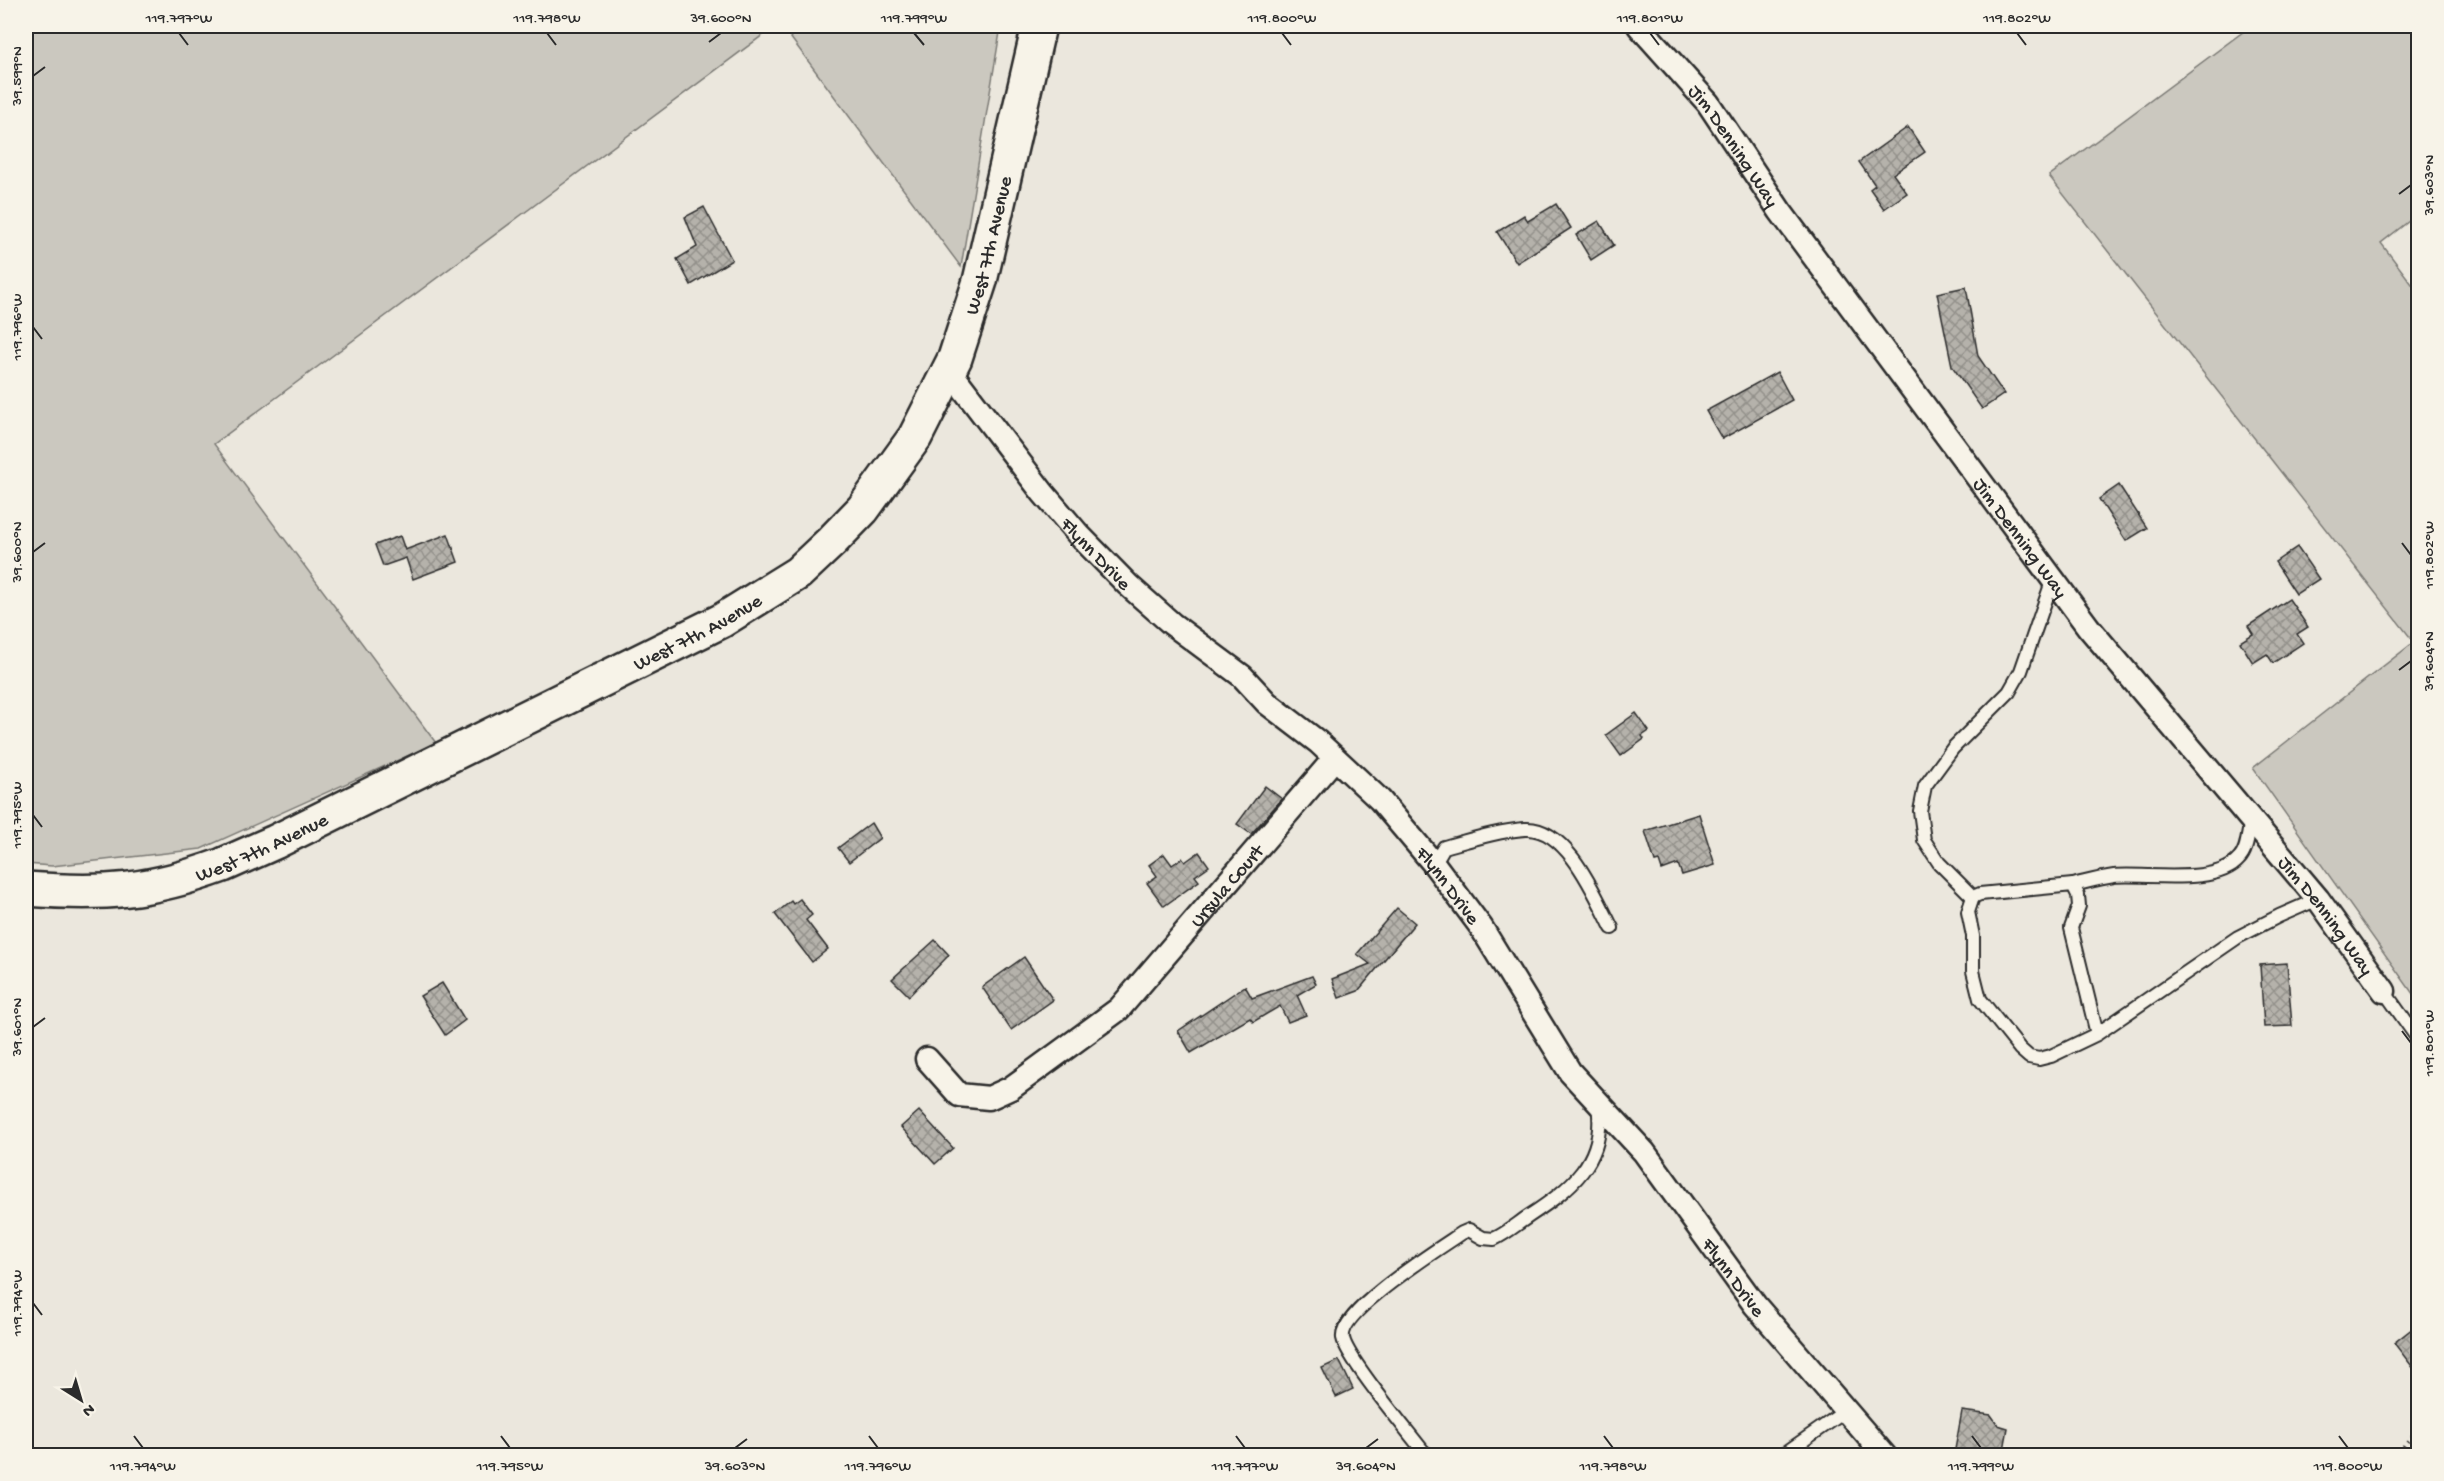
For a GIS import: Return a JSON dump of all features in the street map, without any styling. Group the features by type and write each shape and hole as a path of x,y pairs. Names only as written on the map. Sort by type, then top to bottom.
{"main road":[{"name":"West 7th Avenue","path":"26,890 79,893 144,889 180,881 223,865 275,842 721,621 798,573 863,509 915,437 950,371 980,280 1039,26"}],"street":[{"name":"Jim Denning Way","path":"1639,26 1707,103 1780,211 2090,628 2319,899 2384,991"},
{"name":"Flynn Drive","path":"950,371 1043,493 1078,534 1128,585 1172,624 1242,676 1267,703 1318,742 1380,800 1434,864 1481,927 1564,1063 1644,1152 1762,1314 1885,1455"},
{"name":"Ursula Court","path":"927,1059 959,1095 989,1098 1011,1088 1040,1069 1119,1009 1334,759"}],"lane":[{"path":"1973,897 1938,863 1924,840 1920,811 1925,786 1953,748 2009,692 2021,671 2053,579"},
{"path":"2251,820 2244,851 2239,860 2225,870 2203,875 2113,876 2073,885 1980,894 1973,897 1968,912 1973,936 1973,971 1980,999 2029,1057 2039,1059 2051,1056 2097,1034 2238,937 2319,899"},
{"path":"1434,864 1444,847 1480,837 1527,828 1547,835 1564,845 1612,928"},
{"path":"2073,885 2078,895 2079,906 2071,928 2097,1034"},
{"name":"Jim Denning Way","path":"2384,991 2418,1039"},
{"path":"1429,1455 1423,1451 1357,1364 1346,1345 1343,1336 1345,1329 1366,1303 1462,1233 1469,1230 1483,1238 1494,1239 1564,1193 1578,1179 1599,1136 1601,1122 1598,1102"},
{"path":"1781,1455 1847,1410"}],"path":[{"path":"2396,1455 2418,1428"}],"shaded area":[{"path":"26,26 775,26 214,444 436,743 201,849 52,866 26,864"},
{"path":"782,26 1001,26 961,267"},
{"path":"2251,26 2418,26 2418,214 2381,243 2418,292 2418,1001 2253,768 2414,642 2049,176"}],"building":[{"path":"1908,127 1925,152 1893,174 1907,193 1884,209 1870,189 1875,185 1859,162"},
{"path":"1556,204 1571,228 1517,263 1497,232 1524,215 1528,221"},
{"path":"704,207 732,260 691,285 677,259 697,247 685,217"},
{"path":"1599,221 1614,245 1591,260 1576,235"},
{"path":"1966,287 1978,356 2004,394 1982,409 1952,366 1937,293"},
{"path":"1777,372 1792,400 1722,439 1706,411"},
{"path":"2119,485 2147,528 2126,541 2099,499"},
{"path":"448,534 458,562 413,579 406,558 383,566 375,545 400,536 405,550"},
{"path":"2297,547 2319,579 2296,594 2275,562"},
{"path":"2289,599 2308,627 2297,634 2303,643 2273,663 2267,654 2253,663 2240,642 2253,634 2248,626"},
{"path":"1636,713 1649,731 1642,736 1644,739 1621,756 1606,735"},
{"path":"1265,786 1282,799 1251,834 1237,824"},
{"path":"1699,814 1715,865 1682,875 1678,864 1662,870 1659,861 1655,862 1645,831"},
{"path":"871,823 880,838 849,862 838,848"},
{"path":"1199,852 1209,866 1195,876 1199,881 1164,906 1147,883 1157,876 1149,865 1164,854 1172,865 1182,858 1185,862"},
{"path":"800,899 812,915 806,920 828,949 812,962 775,914 791,901 793,904"},
{"path":"1397,908 1415,923 1358,991 1339,998 1332,979 1370,964 1357,954"},
{"path":"935,940 949,955 909,996 892,979"},
{"path":"1024,957 1053,1000 1011,1030 982,987"},
{"path":"2287,963 2292,1026 2264,1027 2260,965"},
{"path":"1312,976 1316,984 1297,995 1306,1015 1288,1022 1280,1006 1253,1022 1250,1018 1191,1053 1178,1031 1245,986 1252,998"},
{"path":"442,983 465,1020 445,1035 420,996"},
{"path":"919,1111 953,1148 935,1164 901,1127"},
{"path":"2418,1324 2418,1374 2394,1343"},
{"path":"1339,1360 1353,1389 1336,1397 1322,1368"},
{"path":"1962,1411 1991,1415 1998,1425 2008,1428 2003,1455 1954,1455"}]}
